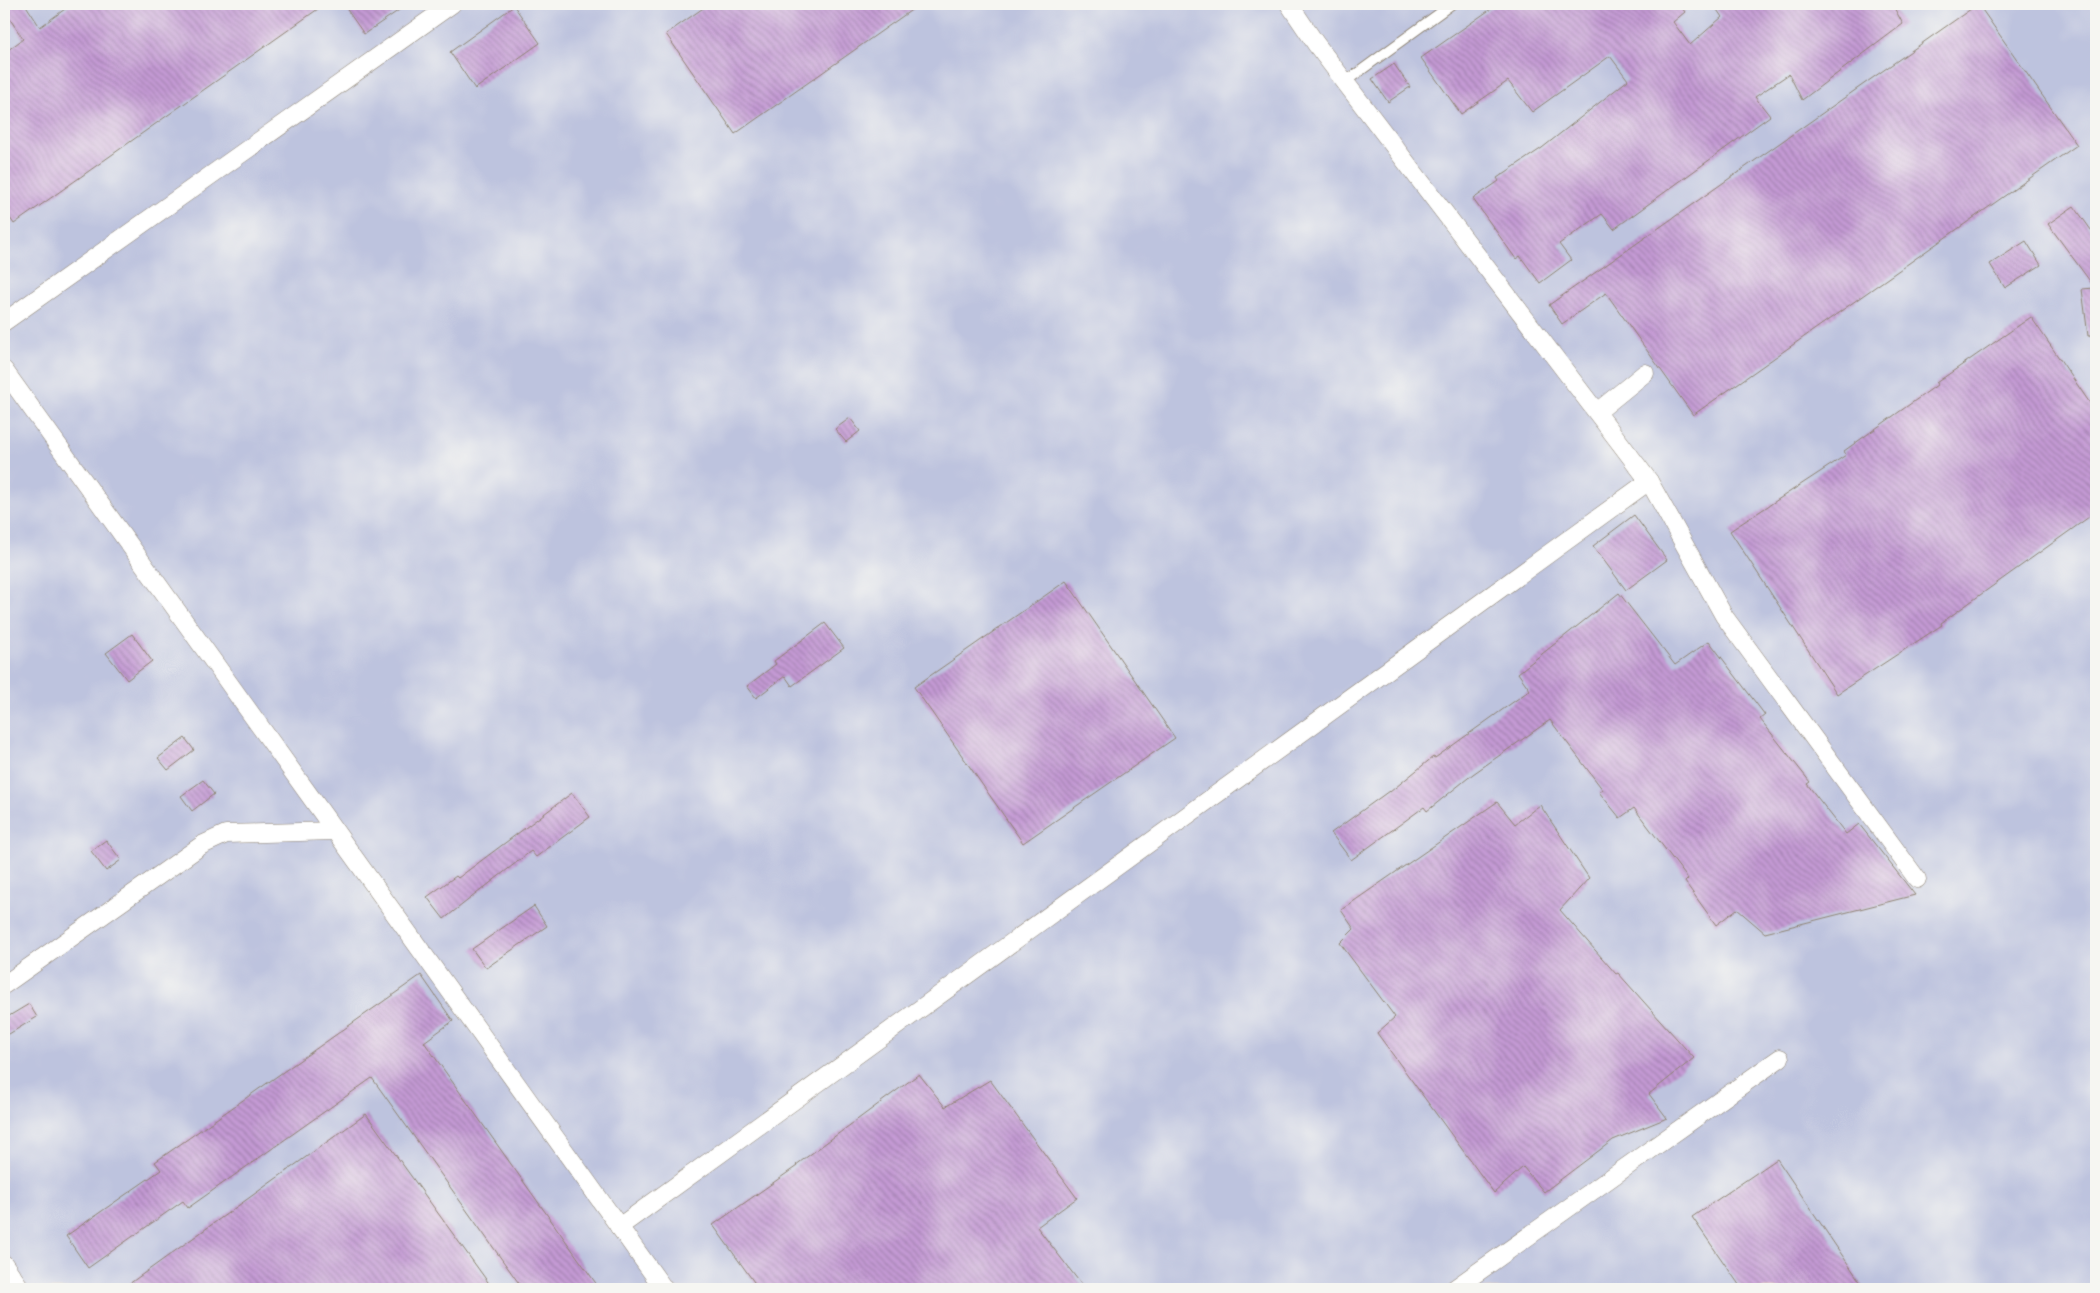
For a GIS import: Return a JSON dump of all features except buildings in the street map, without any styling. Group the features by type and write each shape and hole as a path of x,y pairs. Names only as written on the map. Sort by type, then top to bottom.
{"street":[{"path":"4,322 452,4"},
{"path":"1289,4 1345,82 1649,481 1724,616 1918,879"},
{"path":"4,370 664,1289"},
{"path":"1597,412 1645,373"},
{"path":"619,1227 1649,481"},
{"path":"4,985 202,845 226,834 334,830"},
{"path":"1454,1289 1780,1058"},
{"path":"4,1264 22,1289"}],"lane":[{"path":"1345,82 1452,4"}],"shaded area":[{"path":"4,4 2096,4 2096,1289 4,1289"}]}
